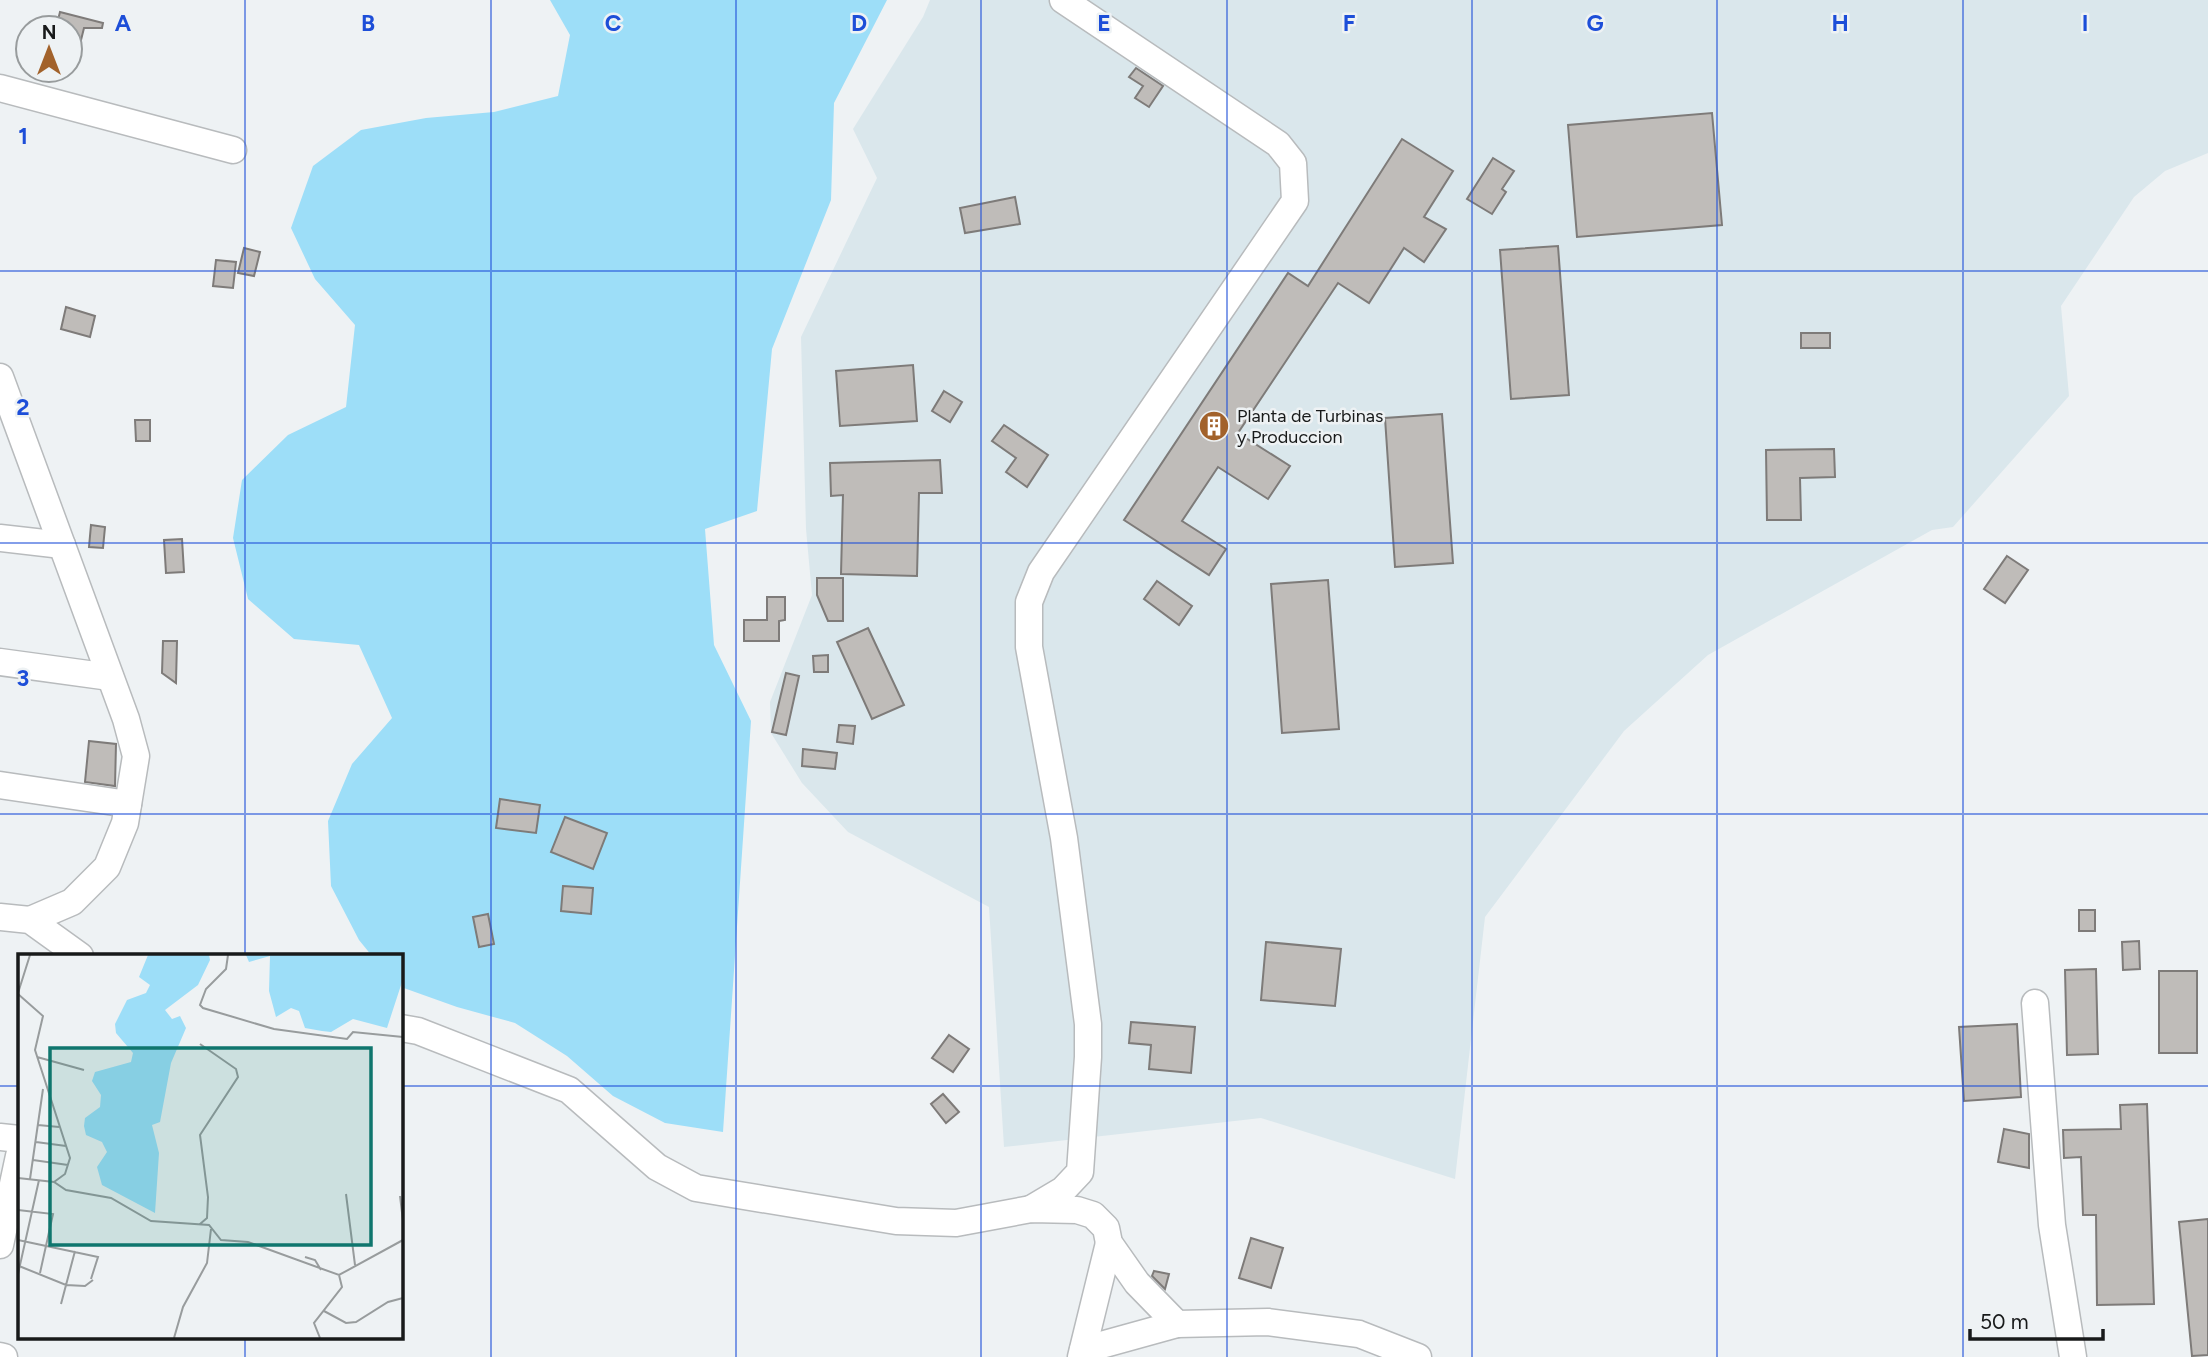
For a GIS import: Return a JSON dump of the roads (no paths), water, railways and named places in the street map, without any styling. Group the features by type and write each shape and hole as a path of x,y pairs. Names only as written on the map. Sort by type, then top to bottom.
{"street":[{"path":"1031,1209 1063,1190 1080,1172 1086,1113 1088,1024 1064,838 1029,646 1029,602 1041,572 1295,201 1293,163 1278,144 1063,0"},
{"path":"0,88 233,150"},
{"path":"0,377 110,677 136,756 125,823 107,867 72,902 30,920 0,917"},
{"path":"0,538 62,545"},
{"path":"0,662 110,677"},
{"path":"0,785 128,804"},
{"path":"30,920 77,954"},
{"path":"2035,1003 2052,1225 2073,1357"},
{"path":"402,1028 418,1031 569,1090 657,1167 695,1188 897,1221 956,1223 1031,1209 1077,1210 1093,1215 1106,1228 1109,1243 1137,1283 1177,1324"},
{"path":"0,1137 18,1139"},
{"path":"0,1245 18,1161"},
{"path":"1082,1354 1109,1243"},
{"path":"1082,1354 1177,1324 1268,1322 1359,1334 1418,1357"}],"place":[{"name":"Planta de Turbinas y Produccion","path":"1214,426"}]}
